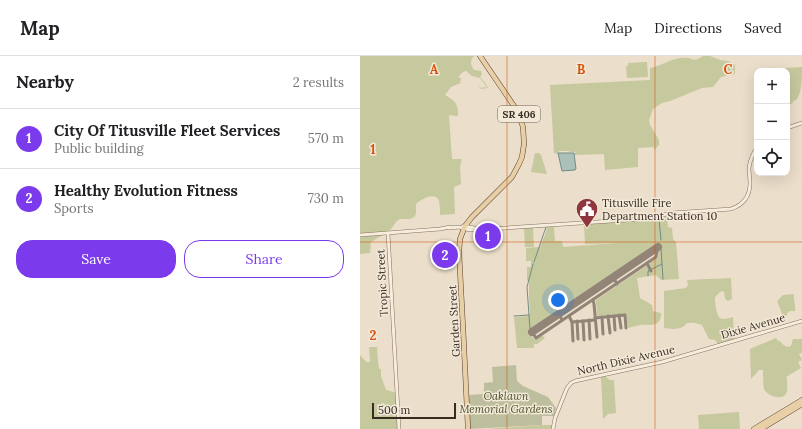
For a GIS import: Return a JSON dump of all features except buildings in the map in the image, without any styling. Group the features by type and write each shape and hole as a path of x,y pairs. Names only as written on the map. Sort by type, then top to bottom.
{"main road":[{"name":"Garden Street","path":"467,429 457,253 458,241 469,216 510,177 517,164 521,151 522,140 522,133 515,111 479,56"},
{"name":"Garden Street","path":"464,227 490,197"},
{"path":"754,429 802,400"},
{"path":"761,429 802,404"}],"street":[{"path":"790,127 802,123"},
{"path":"360,235 464,227 470,230 642,219 672,213 731,209 744,202 747,196 750,184 750,166 754,153"},
{"name":"Tropic Street","path":"388,233 400,429"},
{"name":"Dixie Avenue","path":"710,348 802,321"},
{"name":"North Dixie Avenue","path":"553,429 555,418 567,388 573,382 662,362 710,348"}],"green space":[{"path":"360,56 474,56 471,61 472,66 474,70 481,71 482,74 480,77 488,88 481,89 476,82 481,88 487,87 480,78 472,76 466,71 458,77 461,78 461,83 451,87 445,95 455,103 458,111 457,116 449,115 452,159 462,159 460,167 461,184 454,187 455,214 440,215 439,201 437,198 432,196 421,200 416,204 416,215 413,218 398,220 391,229 385,232 376,234 360,234"},
{"path":"703,56 710,56 720,60 729,61 735,65 735,73 721,77 713,87 702,88 662,103 653,109 649,120 650,125 659,140 659,145 654,150 654,147 638,148 638,167 605,170 604,154 575,155 575,152 567,151 559,151 558,154 554,153 550,85 650,80 650,68 677,59 688,58 694,60"},
{"path":"647,62 648,77 627,78 626,66 628,66 628,63"},
{"path":"802,67 799,96 797,100 790,105 790,68 785,68"},
{"path":"535,153 539,153 541,155 547,174 531,172"},
{"path":"667,216 668,227 672,228 673,239 676,242 679,279 661,280 656,275 637,278 640,298 652,305 653,311 661,313 661,318 657,323 628,328 626,314 598,316 596,300 646,266 650,271 652,270 650,264 658,258 660,248 657,243 529,331 533,338 536,339 542,335 545,338 537,344 534,344 534,348 517,348 514,317 529,316 530,314 527,267 531,267 531,261 526,261 526,248 540,247 547,227 554,227 555,241 562,241 563,247 617,243 585,244 584,223 644,221"},
{"path":"524,228 533,228 534,247 525,247"},
{"path":"384,234 371,242 370,253 360,254 360,235"},
{"path":"731,278 732,299 728,301 724,292 722,291 716,296 715,300 717,312 721,319 733,317 734,339 718,344 715,340 709,339 702,325 694,323 687,323 677,329 664,328 664,291 686,288 688,285 687,280"},
{"path":"794,294 795,311 790,311 786,316 783,316 777,301 783,295"},
{"path":"776,338 783,345 788,347 791,346 793,339 802,339 802,353 799,354 802,360 798,362 801,368 786,377 787,392 781,397 774,396 765,391 763,370 759,370 751,379 750,349"},
{"path":"369,347 377,347 379,369 381,369 381,376 386,390 397,393 399,429 360,429 360,355 365,361 370,362"},
{"name":"Oaklawn Memorial Gardens","path":"516,365 517,381 523,386 548,397 556,408 554,416 542,416 542,425 469,429 468,395 484,394 484,383 493,382 492,367"},
{"path":"605,376 610,380 614,380 616,413 608,414 603,419 601,377"},
{"path":"739,412 740,429 699,429 698,415"},
{"path":"553,425 552,429 485,429"}],"water":[{"path":"558,153 574,153 576,169 562,171"}],"waterway":[{"path":"659,219 661,240"},
{"path":"534,262 546,227"},
{"path":"661,249 663,279"},
{"path":"514,316 529,315 527,287 533,264"},
{"path":"652,269 662,264"},
{"path":"648,276 649,270"},
{"path":"529,315 530,329"}],"taxiway":[{"path":"532,332 536,338 656,257 658,247"},
{"path":"647,263 651,271"},
{"path":"613,277 617,284"},
{"path":"593,300 597,337"},
{"path":"559,314 562,320"},
{"path":"619,315 621,328"},
{"path":"595,318 625,315 626,328"},
{"path":"569,316 572,322 573,341"},
{"path":"608,316 610,333"},
{"path":"614,316 615,330"},
{"path":"602,317 603,334"},
{"path":"589,320 590,339"},
{"path":"572,322 595,320"},
{"path":"577,321 578,339"},
{"path":"583,321 584,340"}],"runway":[{"path":"532,332 658,247"}],"place":[{"name":"Titusville Fire Department Station 10","path":"587,228"},
{"name":"City Of Titusville Fleet Services","path":"488,236"},
{"name":"Healthy Evolution Fitness","path":"445,255"}]}
